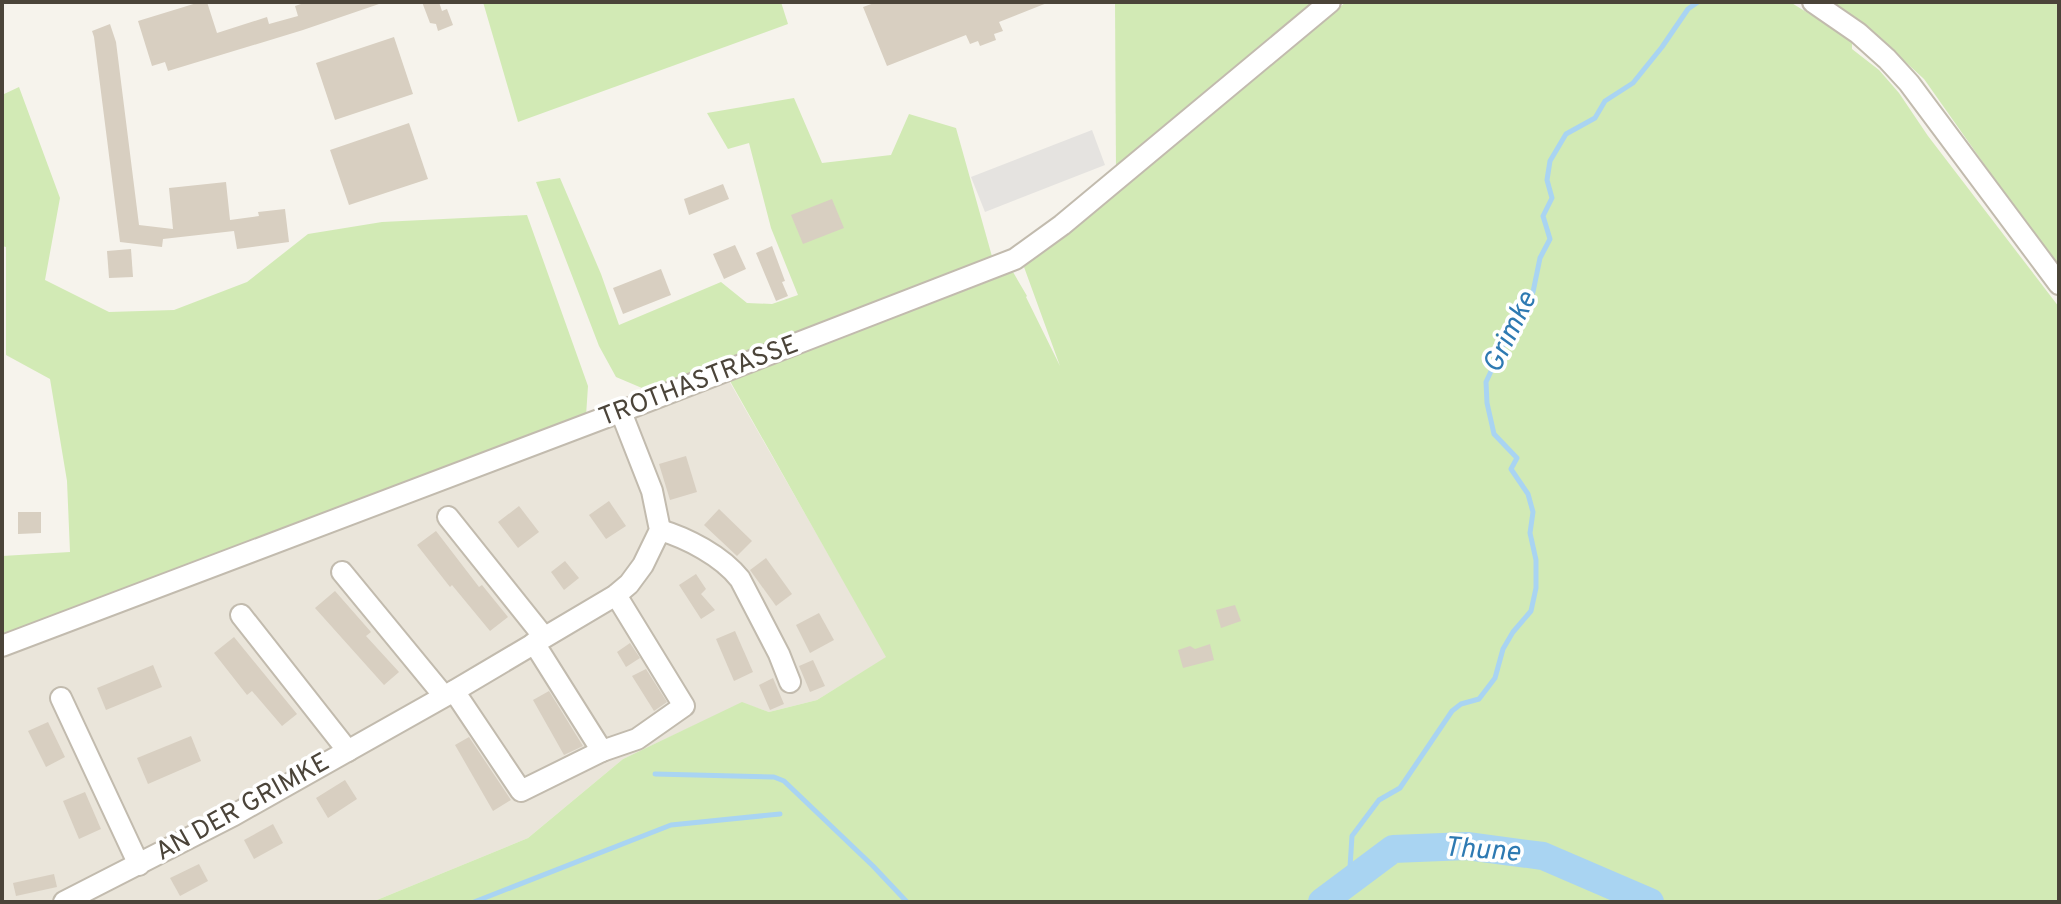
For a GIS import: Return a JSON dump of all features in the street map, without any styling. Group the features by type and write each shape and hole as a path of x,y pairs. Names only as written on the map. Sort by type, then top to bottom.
{"street":[{"name":"TROTHASTRASSE","path":"2,646 1015,259 1062,225 1330,2"},
{"path":"1813,2 1858,33 1909,83 2059,284"},
{"path":"621,412 652,491 660,530 684,536 740,579 790,682"},
{"path":"448,517 539,640 602,751"},
{"name":"AN DER GRIMKE","path":"64,902 234,815 449,694 616,595 643,565 660,530"},
{"path":"342,572 449,694 521,791 602,751 637,739 684,706 616,595"},
{"name":"AN DER GRIMKE","path":"241,615 348,751"},
{"name":"AN DER GRIMKE","path":"61,698 139,865"}],"shaded area":[{"path":"1092,130 1105,165 985,212 971,177"},
{"path":"724,372 887,657 817,700 769,712 742,703 623,759 528,838 372,902 2,902 2,644"}],"green space":[{"path":"483,2 781,2 788,24 518,122"},
{"path":"1115,2 1318,2 1116,172"},
{"path":"1346,2 1790,2 1852,40 1852,49 1879,70 1899,93 1928,136 2059,307 2059,902 372,902 528,838 623,759 742,702 769,712 817,700 886,657 730,381 1013,272 1060,366 1024,267"},
{"path":"1830,2 2059,2 2059,270 1924,79 1865,25"},
{"path":"19,87 60,198 45,280 109,312 174,310 247,282 308,234 382,222 527,215 588,386 586,416 2,636 2,556 70,552 67,481 50,379 6,355 2,95"},
{"path":"794,98 822,163 891,155 909,114 956,128 993,260 810,327 649,391 616,377 599,346 536,182 560,178 619,325 721,282 747,303 772,304 798,295 771,228 749,143 728,149 707,113"}],"building":[{"path":"207,2 217,33 267,17 269,24 298,16 295,6 307,2 379,4 168,71 165,62 152,66 138,21"},
{"path":"422,2 439,2 442,11 447,9 453,25 438,31 436,24 430,23"},
{"path":"877,2 1047,3 999,22 1003,31 994,34 996,40 980,46 978,41 970,44 966,35 887,66 863,7"},
{"path":"110,24 116,42 139,225 173,229 169,188 226,182 230,220 285,209 289,242 237,249 234,231 163,239 162,247 120,242 92,31"},
{"path":"394,37 413,94 335,120 316,63"},
{"path":"409,123 428,179 349,205 330,150"},
{"path":"723,184 729,199 689,215 684,199"},
{"path":"832,199 844,228 803,244 791,215"},
{"path":"735,245 746,269 724,279 713,254"},
{"path":"772,246 788,296 776,301 756,253"},
{"path":"131,249 133,277 109,278 107,251"},
{"path":"661,269 671,295 623,314 613,288"},
{"path":"686,456 697,492 670,500 659,464"},
{"path":"609,501 626,526 606,539 589,515"},
{"path":"519,506 539,532 518,548 498,522"},
{"path":"719,509 752,541 737,556 704,525"},
{"path":"18,512 41,512 41,533 18,534"},
{"path":"436,531 479,587 482,585 508,617 490,631 417,545"},
{"path":"766,558 792,594 776,606 750,570"},
{"path":"565,561 579,578 564,590 551,572"},
{"path":"696,574 706,589 701,594 715,610 701,619 679,585"},
{"path":"335,591 371,632 366,636 399,672 384,685 315,608"},
{"path":"1235,605 1241,621 1221,628 1216,610"},
{"path":"819,613 834,640 810,653 796,625"},
{"path":"735,631 753,672 734,681 716,639"},
{"path":"234,637 297,714 282,726 252,691 247,695 214,653"},
{"path":"630,643 640,658 626,667 617,652"},
{"path":"1210,644 1214,660 1183,668 1178,650"},
{"path":"813,660 825,686 810,692 799,666"},
{"path":"153,665 162,687 106,710 97,688"},
{"path":"646,669 667,702 654,711 632,676"},
{"path":"773,678 784,704 770,710 759,685"},
{"path":"549,691 583,746 564,755 533,700"},
{"path":"48,722 65,757 46,767 28,731"},
{"path":"191,736 201,761 148,784 137,758"},
{"path":"469,737 511,800 493,811 455,745"},
{"path":"345,780 357,799 328,818 316,798"},
{"path":"85,792 101,829 79,839 63,801"},
{"path":"273,824 283,843 254,859 244,840"},
{"path":"199,864 208,881 180,896 170,878"},
{"path":"54,874 57,887 16,896 13,883"}],"waterway":[{"name":"Grimke","path":"1349,883 1352,836 1379,800 1400,788 1452,711 1461,704 1479,699 1495,678 1503,649 1513,632 1531,611 1536,588 1536,560 1530,533 1533,512 1528,494 1511,469 1517,458 1494,434 1486,382 1533,292 1540,258 1550,239 1543,216 1552,198 1547,180 1550,161 1566,134 1595,118 1605,101 1633,83 1688,9 1698,2"},
{"path":"655,774 774,777 784,781 907,902"},
{"path":"474,902 671,825 780,814"},
{"name":"Thune","path":"1322,902 1393,849 1467,846 1543,856 1650,902"}]}
